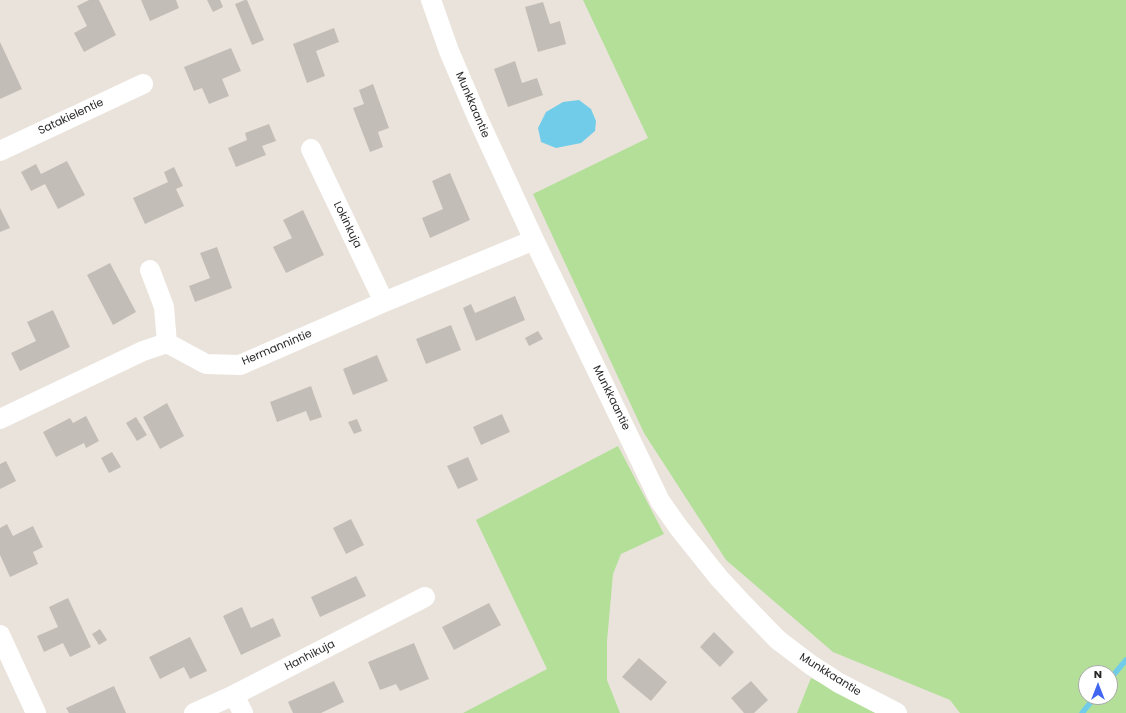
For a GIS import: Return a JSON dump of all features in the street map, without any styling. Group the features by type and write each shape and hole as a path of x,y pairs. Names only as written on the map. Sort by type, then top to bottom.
{"street":[{"name":"Munkkaantie","path":"431,0 478,119 534,240 660,501 679,528 719,578 778,640 811,665 839,683 897,713"},
{"name":"Satakielentie","path":"0,151 143,84"},
{"name":"Lokinkuja","path":"311,149 384,302"},
{"name":"Hermannintie","path":"166,343 206,364 240,366 384,302 534,240"},
{"path":"0,419 143,351 166,343 164,307 150,270"},
{"name":"Hanhikuja","path":"194,713 234,695 425,597"},
{"path":"0,635 36,713"},
{"path":"234,695 243,713"}],"green space":[{"path":"583,0 1126,0 1126,713 960,713 950,700 833,652 726,560 644,433 533,194 648,138"},
{"path":"618,446 664,534 621,554 613,574 607,641 607,680 620,713 463,713 547,669 476,520"},
{"path":"811,678 881,713 797,713"}],"water":[{"path":"579,100 591,109 596,121 595,131 581,143 556,148 541,142 538,128 546,112 563,102"}],"building":[{"path":"89,0 99,0 116,35 84,52 74,33 87,26 77,6"},
{"path":"141,0 176,0 179,8 150,21"},
{"path":"207,0 220,0 223,7 213,12"},
{"path":"247,0 264,40 252,45 235,4"},
{"path":"543,2 550,24 560,21 566,44 538,52 525,7"},
{"path":"334,28 339,42 316,51 325,76 307,83 293,44"},
{"path":"0,42 22,89 0,99"},
{"path":"231,48 241,71 222,79 229,96 209,104 202,88 194,91 184,67"},
{"path":"515,61 522,83 537,78 543,95 508,107 494,69"},
{"path":"373,84 389,128 378,132 383,147 370,152 353,108 364,104 359,90"},
{"path":"269,124 276,141 262,146 266,155 236,167 228,148 247,140 245,133"},
{"path":"67,161 85,195 58,209 45,184 31,191 21,172 36,164 41,174"},
{"path":"174,167 183,186 176,189 184,206 145,224 133,198 168,182 164,172"},
{"path":"450,173 470,220 430,238 422,218 443,209 432,181"},
{"path":"0,208 10,228 0,232"},
{"path":"303,210 324,255 286,273 273,247 292,238 283,220"},
{"path":"217,247 232,288 195,302 189,286 210,278 200,253"},
{"path":"110,263 136,312 113,325 87,275"},
{"path":"515,296 525,320 476,341 463,308 471,304 475,313"},
{"path":"53,310 70,347 20,371 11,353 36,341 27,322"},
{"path":"451,325 461,350 426,364 416,339"},
{"path":"538,331 543,339 529,346 525,338"},
{"path":"377,355 388,381 353,395 343,369"},
{"path":"311,386 322,417 310,421 306,411 277,422 270,402"},
{"path":"167,403 184,436 160,449 143,417"},
{"path":"502,414 510,432 481,445 473,427"},
{"path":"86,416 99,441 86,448 84,443 56,457 43,432 70,418 73,423"},
{"path":"136,417 147,435 137,441 126,423"},
{"path":"357,419 362,431 354,434 348,422"},
{"path":"112,452 121,467 109,473 101,458"},
{"path":"468,457 478,480 458,489 447,466"},
{"path":"6,461 16,481 0,489 0,464"},
{"path":"351,519 364,545 346,554 333,528"},
{"path":"7,524 13,536 33,526 43,547 33,552 38,564 10,577 0,555 0,528"},
{"path":"356,576 366,596 320,617 311,597"},
{"path":"68,598 91,647 70,657 63,643 44,652 37,636 58,627 49,607"},
{"path":"489,603 501,625 454,650 442,627"},
{"path":"242,607 251,628 273,618 281,636 241,655 223,616"},
{"path":"100,629 107,640 99,645 92,634"},
{"path":"714,632 734,652 720,667 700,647"},
{"path":"190,637 207,671 190,679 184,667 160,679 149,657"},
{"path":"414,643 429,679 400,691 396,684 380,690 368,662"},
{"path":"639,658 667,682 651,701 622,677"},
{"path":"334,681 344,702 321,713 293,713 288,702"},
{"path":"751,681 768,700 754,713 744,713 731,698"},
{"path":"114,686 126,713 69,713 66,708"}],"waterway":[{"path":"1118,670 1126,660"},
{"path":"1082,713 1088,705"}]}
